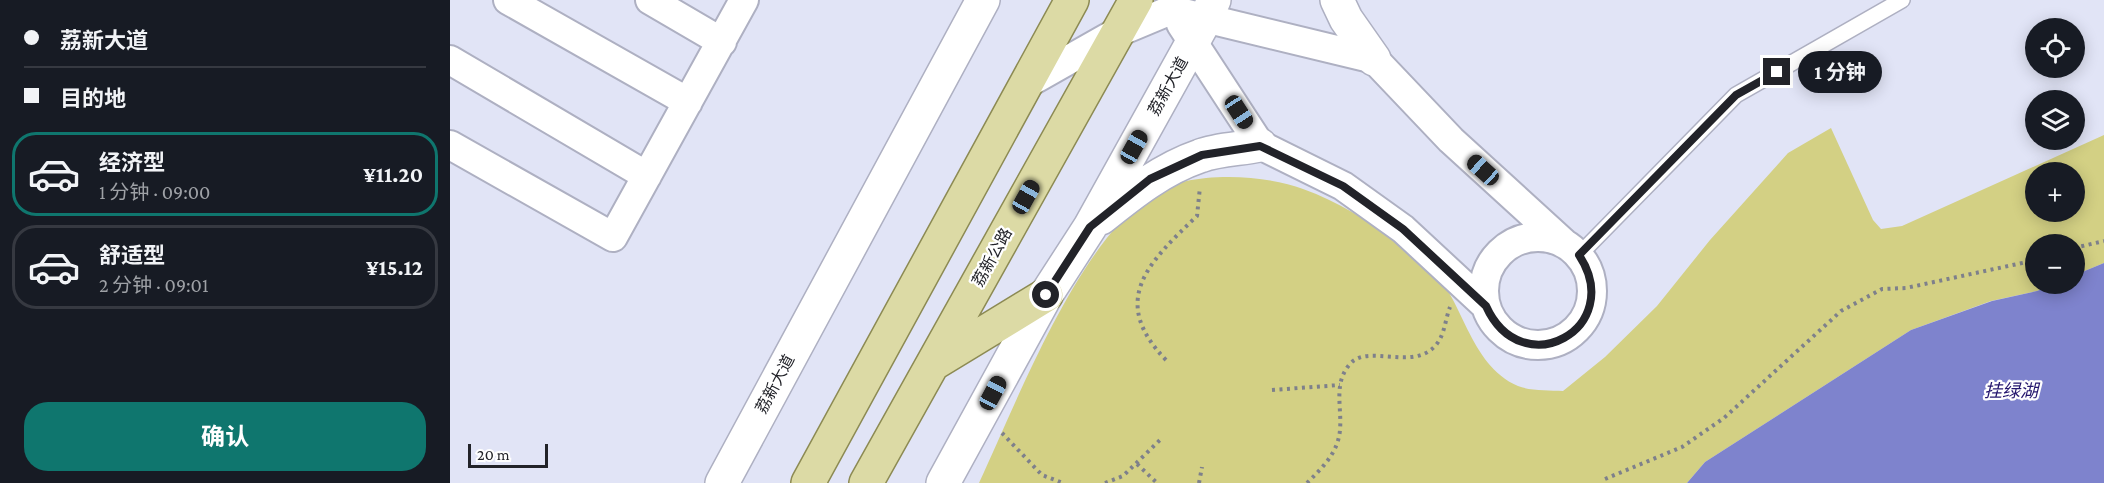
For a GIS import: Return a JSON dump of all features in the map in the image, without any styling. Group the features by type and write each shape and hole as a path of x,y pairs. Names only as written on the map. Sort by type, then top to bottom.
{"main road":[{"path":"808,483 1072,0"},
{"name":"荔新公路","path":"866,483 1136,0"},
{"path":"931,365 1046,295"}],"street":[{"path":"508,0 688,102"},
{"path":"650,0 722,42"},
{"path":"450,145 613,237 744,0"},
{"name":"荔新大道","path":"722,483 982,0"},
{"path":"1337,0 1346,19 1374,59 1451,140 1572,249 1589,270 1593,289 1591,306 1583,323 1570,336 1554,344 1537,346 1520,343 1505,334 1493,322 1486,306 1484,289 1488,271 1497,255 1512,244 1529,237 1547,237 1572,249"},
{"path":"1026,84 1169,5 1204,20 1374,59"},
{"path":"1204,20 1260,146"},
{"name":"荔新大道","path":"943,483 1046,295 1090,227 1204,20"},
{"path":"450,60 647,176"},
{"path":"1090,227 1150,179 1202,155 1260,146 1343,186 1403,229 1486,306"}],"lane":[{"path":"1572,249 1736,95 1902,0"}],"path":[{"path":"1167,360 1150,343 1140,325 1140,289 1150,267 1161,251 1197,216 1201,191 1191,160"},
{"path":"2085,245 2104,241"},
{"path":"1605,479 1682,447 1733,411 1841,311 1882,289 1906,288 2025,262"},
{"path":"1307,483 1329,462 1340,431 1340,385 1351,362 1362,356 1409,358 1426,354 1436,345 1446,327 1457,279"},
{"path":"1272,390 1340,385"},
{"path":"982,412 1042,475 1063,483"},
{"path":"1105,483 1123,476 1160,440"},
{"path":"1137,464 1157,483"},
{"path":"1199,483 1202,466"}],"shaded area":[{"path":"1831,128 1873,220 1881,229 1902,226 2025,171 2025,222 2085,222 2085,162 2044,162 2071,150 2085,150 2085,144 2104,135 2104,263 2085,271 2085,234 2025,234 2025,294 1991,301 1911,330 1705,462 1687,483 979,483 1051,328 1097,251 1122,220 1149,196 1183,182 1225,177 1268,180 1303,189 1352,212 1427,263 1450,294 1477,347 1488,362 1501,376 1518,386 1534,390 1563,391 1605,357 1657,306 1710,240 1788,153"}],"water":[{"name":"挂绿湖","path":"2104,263 2104,483 1687,483 1705,462 1911,330 1992,301 2025,294 2085,294 2085,271"}],"route":[{"path":"1046,295 1090,227 1150,179 1202,155 1260,146 1343,186 1403,229 1486,306 1493,322 1505,334 1520,343 1537,346 1554,344 1570,336 1583,323 1591,306 1593,289 1589,270 1579,255 1736,95 1777,72"}]}
